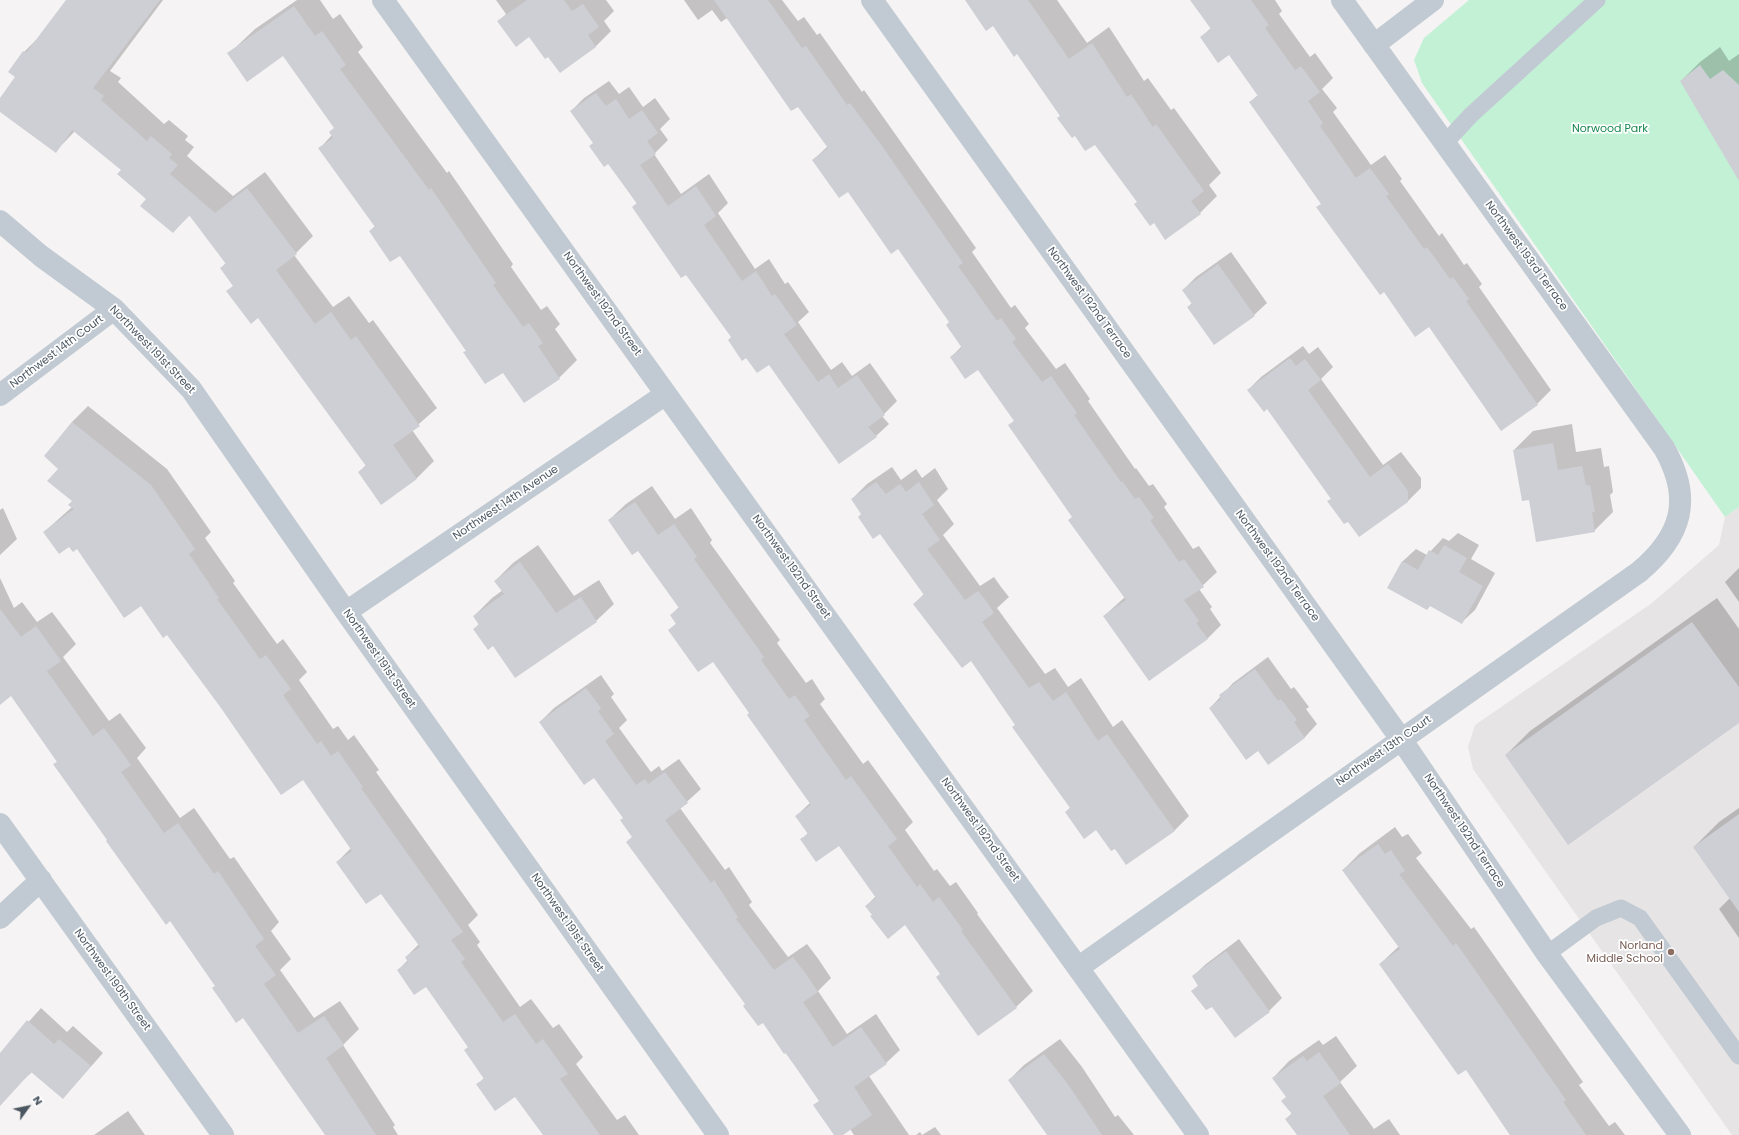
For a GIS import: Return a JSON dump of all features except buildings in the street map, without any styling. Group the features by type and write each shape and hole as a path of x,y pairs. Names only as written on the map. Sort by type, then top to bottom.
{"street":[{"name":"Northwest 192nd Street","path":"383,0 1079,967 1198,1135"},
{"name":"Northwest 192nd Terrace","path":"872,0 1401,739 1547,954 1680,1135"},
{"name":"Northwest 193rd Terrace","path":"1342,0 1664,448 1679,482 1681,505 1677,523"},
{"path":"1374,45 1433,0"},
{"name":"Northwest 191st Street","path":"0,221 41,256 114,309 191,389 346,612 718,1135"},
{"name":"Northwest 14th Court","path":"0,395 114,309"},
{"name":"Northwest 14th Avenue","path":"346,612 666,394"},
{"name":"Northwest 13th Court","path":"1079,967 1639,572 1667,543 1677,523"},
{"name":"Northwest 190th Street","path":"0,824 223,1135"},
{"path":"0,918 41,880"}],"lane":[{"path":"1445,143 1471,116 1597,0"},
{"path":"1547,954 1596,918 1621,908 1640,918 1739,1056"}],"shaded area":[{"name":"Norland Middle School","path":"1739,507 1739,1135 1732,1135 1473,769 1468,747 1475,725 1652,603 1719,545 1725,517"}],"green space":[{"name":"Norwood Park","path":"1469,0 1739,0 1739,507 1725,517 1422,83 1414,60 1424,38"}],"place":[{"name":"Norland Middle School","path":"1671,952"}]}
